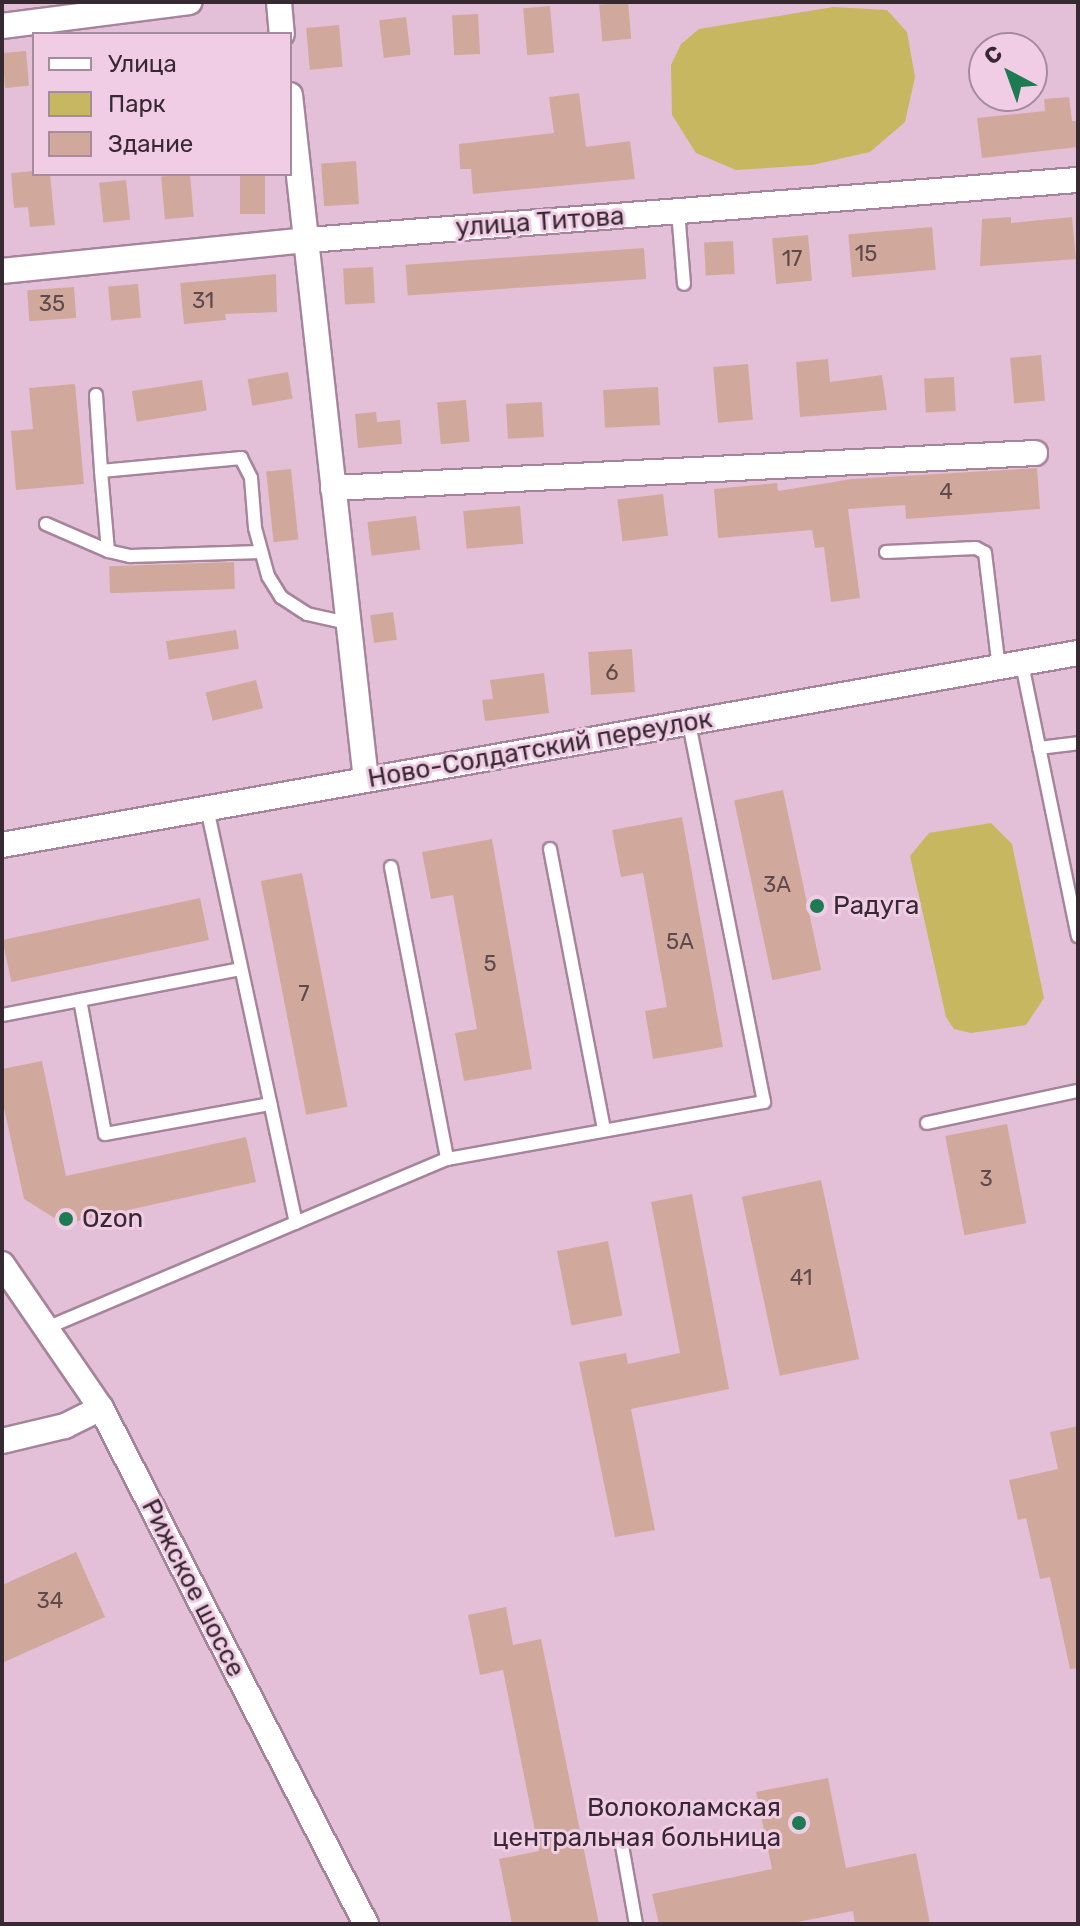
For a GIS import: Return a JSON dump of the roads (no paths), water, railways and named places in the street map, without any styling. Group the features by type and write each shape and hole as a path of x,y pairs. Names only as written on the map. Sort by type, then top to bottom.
{"street":[{"path":"2,26 189,2"},
{"path":"279,2 282,32"},
{"path":"292,111 366,780"},
{"name":"улица Титова","path":"2,271 308,240 1078,180"},
{"path":"333,488 1035,453"},
{"name":"Ново-Солдатский переулок","path":"2,845 1078,653"},
{"name":"Рижское шоссе","path":"2,1264 49,1327 101,1408 366,1924"},
{"path":"2,1441 65,1426 101,1408"}],"lane":[{"path":"678,211 684,284"},
{"path":"96,395 108,551"},
{"path":"101,471 241,458 251,478 261,552 281,597 307,614 348,623"},
{"path":"46,524 108,551 130,556 261,552"},
{"path":"886,552 976,548 985,553 1011,666 1039,748 1078,936"},
{"path":"49,1327 447,1159 764,1102 689,723"},
{"path":"1039,748 1078,743"},
{"path":"207,808 296,1223"},
{"path":"550,849 604,1130"},
{"path":"391,867 447,1159"},
{"path":"2,1015 241,969"},
{"path":"80,1000 105,1134 270,1104"},
{"path":"927,1123 1078,1091"},
{"path":"621,1840 636,1924"}],"place":[{"name":"Радуга","path":"817,906"},
{"name":"Ozon","path":"66,1219"},
{"name":"Волоколамская центральная больница","path":"799,1823"}]}
